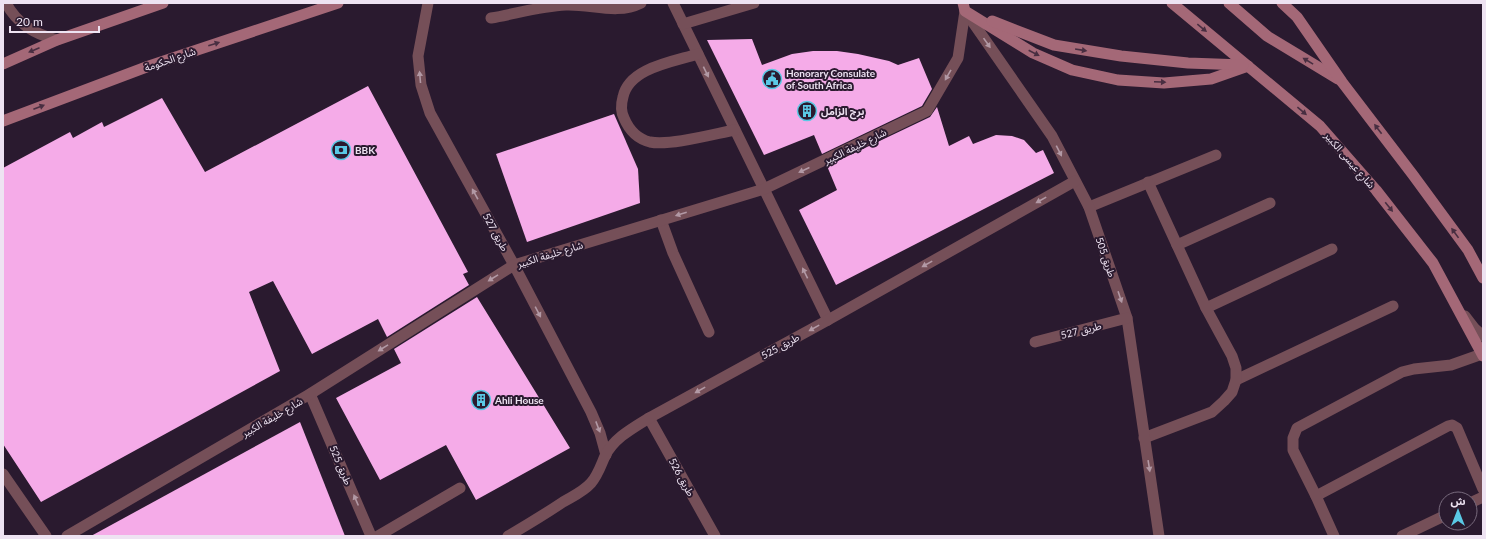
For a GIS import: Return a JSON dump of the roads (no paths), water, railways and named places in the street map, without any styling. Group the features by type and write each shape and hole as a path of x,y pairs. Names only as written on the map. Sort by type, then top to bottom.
{"main road":[{"path":"3,64 57,40 163,3"},
{"name":"شارع الحكومة","path":"3,121 149,66 338,3"},
{"name":"شارع عيسى الكبير","path":"1172,3 1320,126 1376,190 1433,263 1483,355"},
{"path":"1229,3 1267,36 1342,82"},
{"path":"1282,3 1297,17"},
{"path":"1288,3 1342,82 1468,250 1483,278"},
{"path":"964,7 1054,45 1128,57 1188,63 1248,66"},
{"path":"964,7 1033,53 1072,70 1118,80 1164,82 1211,79 1248,66"}],"street":[{"path":"6,3 16,18 28,28 42,36 57,40"},
{"name":"طريق 527","path":"428,3 418,56 421,84 430,113 514,265 591,412 600,433 606,455"},
{"path":"491,18 552,5 579,5 608,9 622,9 641,3"},
{"path":"672,3 828,320"},
{"path":"683,24 754,3"},
{"name":"شارع خليفة الكبير","path":"67,536 310,394 514,265 764,189 927,111 958,58 964,7"},
{"name":"طريق 505","path":"964,7 1052,136 1089,207 1127,318 1160,536"},
{"path":"698,54 640,73 631,80 624,91 621,104 623,116 628,128 637,136 649,142 661,143 735,130"},
{"path":"1089,207 1216,155"},
{"name":"طريق 525","path":"508,536 521,533 568,499 581,493 592,482 606,455 615,442 649,418 828,320 1075,181"},
{"path":"1144,438 1212,412 1232,392 1236,380 1236,368 1232,356 1206,308 1148,182"},
{"path":"1177,245 1270,203"},
{"path":"661,220 673,253 709,332"},
{"path":"1206,308 1332,249"},
{"path":"1468,250 1483,265"},
{"path":"1236,380 1394,306"},
{"path":"1459,309 1475,329 1483,336"},
{"name":"طريق 527","path":"1035,342 1127,318"},
{"path":"1334,536 1293,450 1293,438 1297,428 1402,372 1414,369 1451,365 1483,355"},
{"name":"طريق 525","path":"310,394 371,536"},
{"name":"طريق 526","path":"649,418 716,536"},
{"path":"1316,496 1452,425 1457,428 1483,489"},
{"path":"3,474 46,536"},
{"path":"378,536 460,488"},
{"path":"1402,536 1438,519"}],"place":[{"name":"Honorary Consulate of South Africa","path":"772,79"},
{"name":"برج الزامل","path":"807,111"},
{"name":"BBK","path":"341,150"},
{"name":"Ahli House","path":"481,400"}]}
